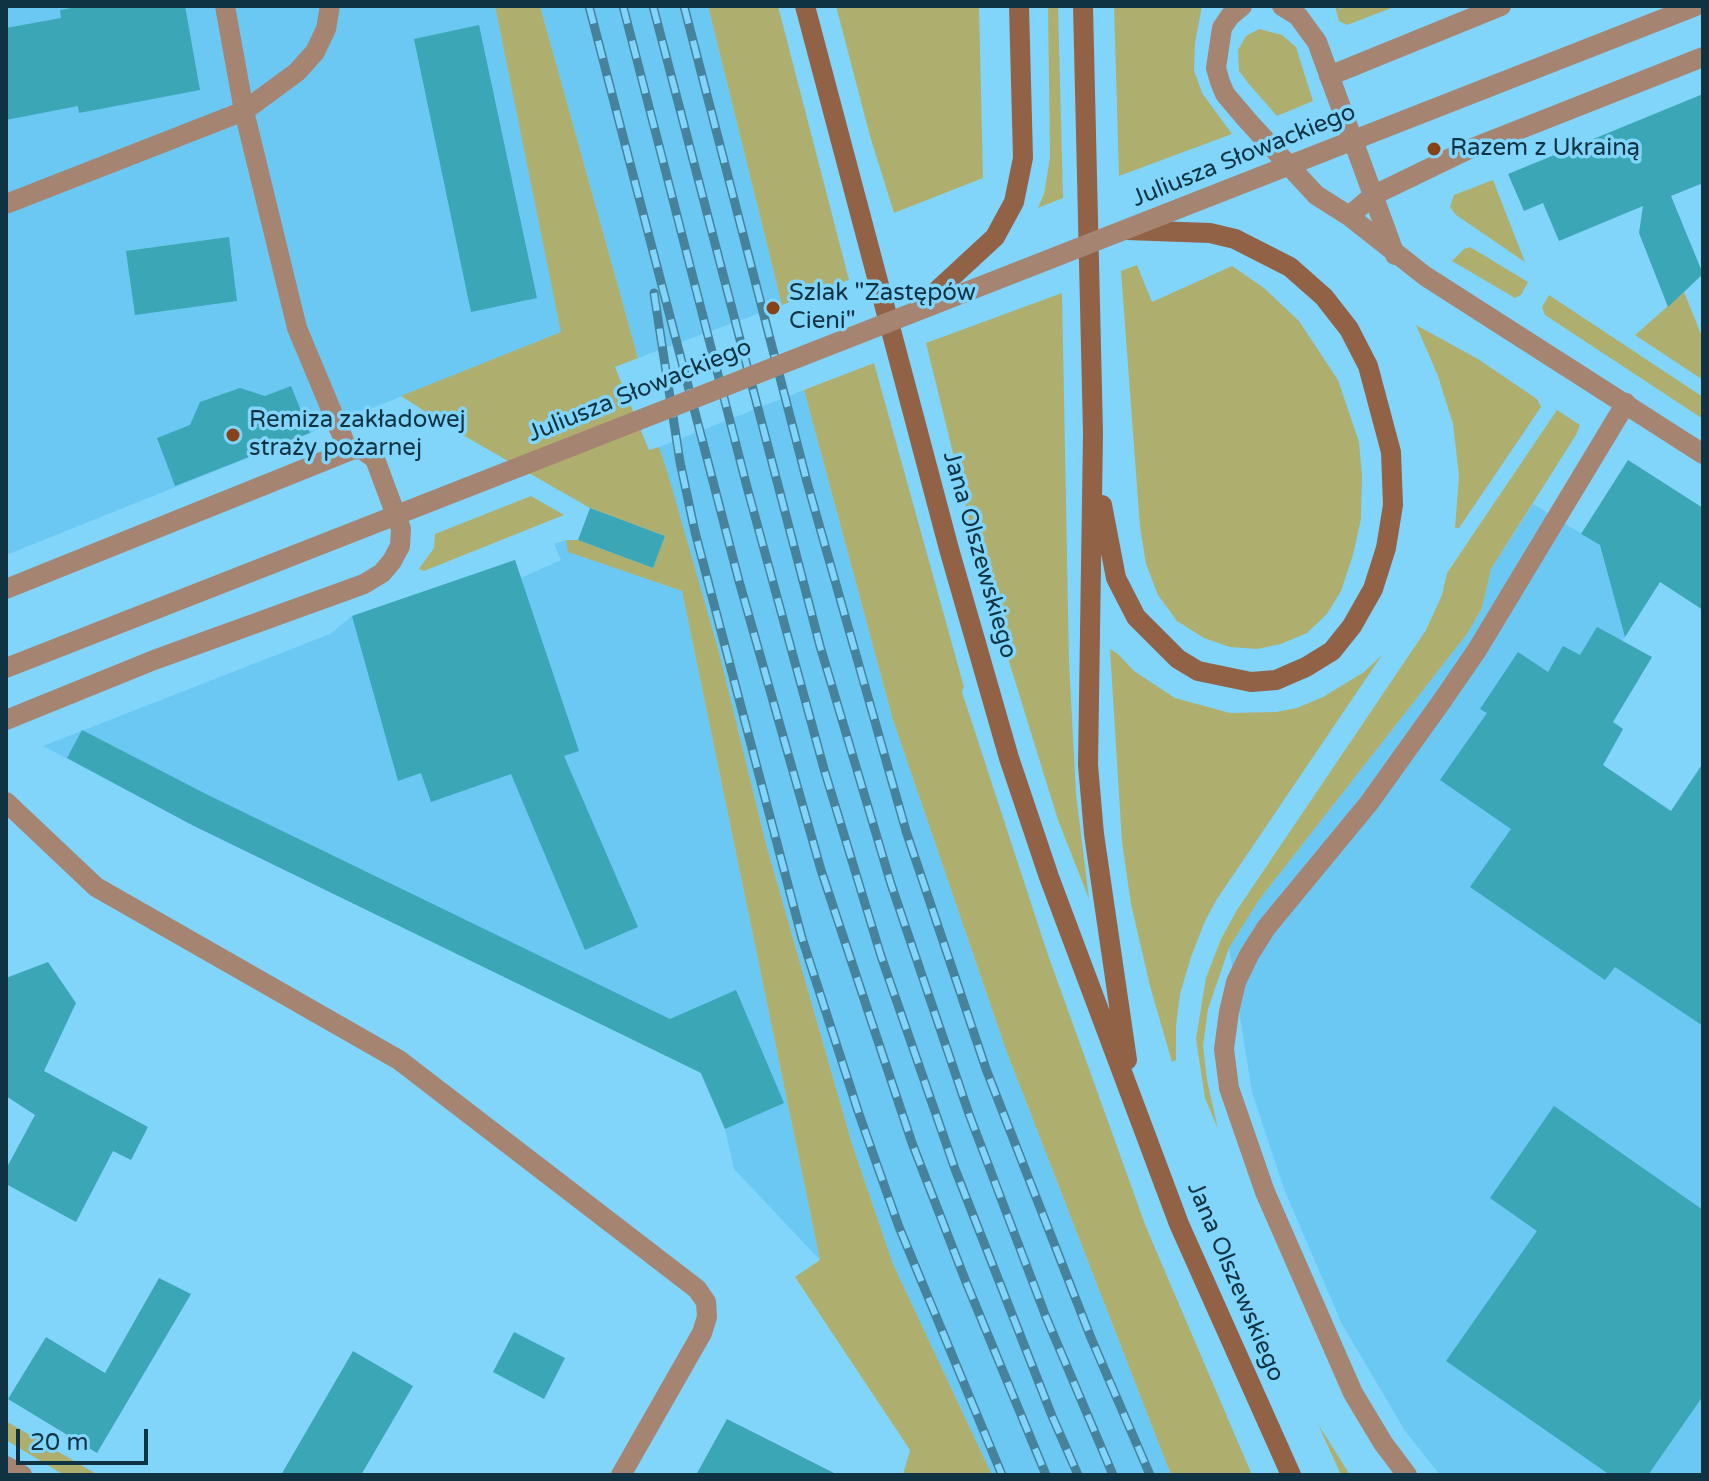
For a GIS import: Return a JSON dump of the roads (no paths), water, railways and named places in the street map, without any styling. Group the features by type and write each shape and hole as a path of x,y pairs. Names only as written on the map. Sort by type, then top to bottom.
{"main road":[{"name":"Jana Olszewskiego","path":"805,6 949,549 1009,758 1049,877 1179,1224 1291,1475"},
{"path":"916,310 981,253 1010,215 1020,182 1023,158 1019,6"},
{"name":"Jana Olszewskiego","path":"1083,6 1093,433 1088,765 1094,834 1118,1009 1135,1107"},
{"path":"1093,433 1105,532 1116,578 1136,617 1157,641 1198,671 1251,682 1276,680 1332,651 1352,626 1373,589 1386,548 1393,505 1391,452 1382,409 1368,366 1349,329 1324,297 1290,267 1258,249 1210,233 1126,230"}],"street":[{"path":"225,6 244,111 297,328 348,450"},
{"path":"6,204 244,111 297,72 315,52 326,29 330,6"},
{"path":"1242,6 1222,28 1217,52 1216,68 1225,94 1316,195 1349,216 1395,255 1703,454"},
{"path":"1282,6 1298,16 1312,32 1395,255"},
{"name":"Juliusza Słowackiego","path":"1329,76 1501,6"},
{"name":"Juliusza Słowackiego","path":"6,668 1696,6"},
{"path":"1349,216 1374,195 1465,151 1703,57"},
{"path":"1407,1475 1383,1443 1353,1393 1265,1192 1229,1088 1224,1049 1229,1012 1236,982 1257,942 1369,803 1451,689 1626,403"},
{"path":"6,589 348,450 363,450 372,454 401,529 400,546 382,573 364,584 154,660 6,720"},
{"path":"6,802 96,887 399,1060 697,1289 706,1302 707,1317 702,1333 621,1475"},
{"path":"6,1466 22,1475"}],"railway":[{"path":"589,6 739,581 821,870 912,1143 1046,1475"},
{"path":"623,6 747,487 824,769 881,956 955,1169 1078,1475"},
{"path":"653,6 820,646 891,884 969,1114 1046,1317 1113,1475"},
{"path":"684,6 807,482 906,831 986,1069 1091,1338 1150,1475"},
{"path":"654,293 680,462 695,532 802,938 899,1227 1002,1475"}],"place":[{"name":"Razem z Ukrainą","path":"1434,149"},
{"name":"Szlak \"Zastępów Cieni\"","path":"773,308"},
{"name":"Remiza zakładowej straży pożarnej","path":"233,435"}]}
